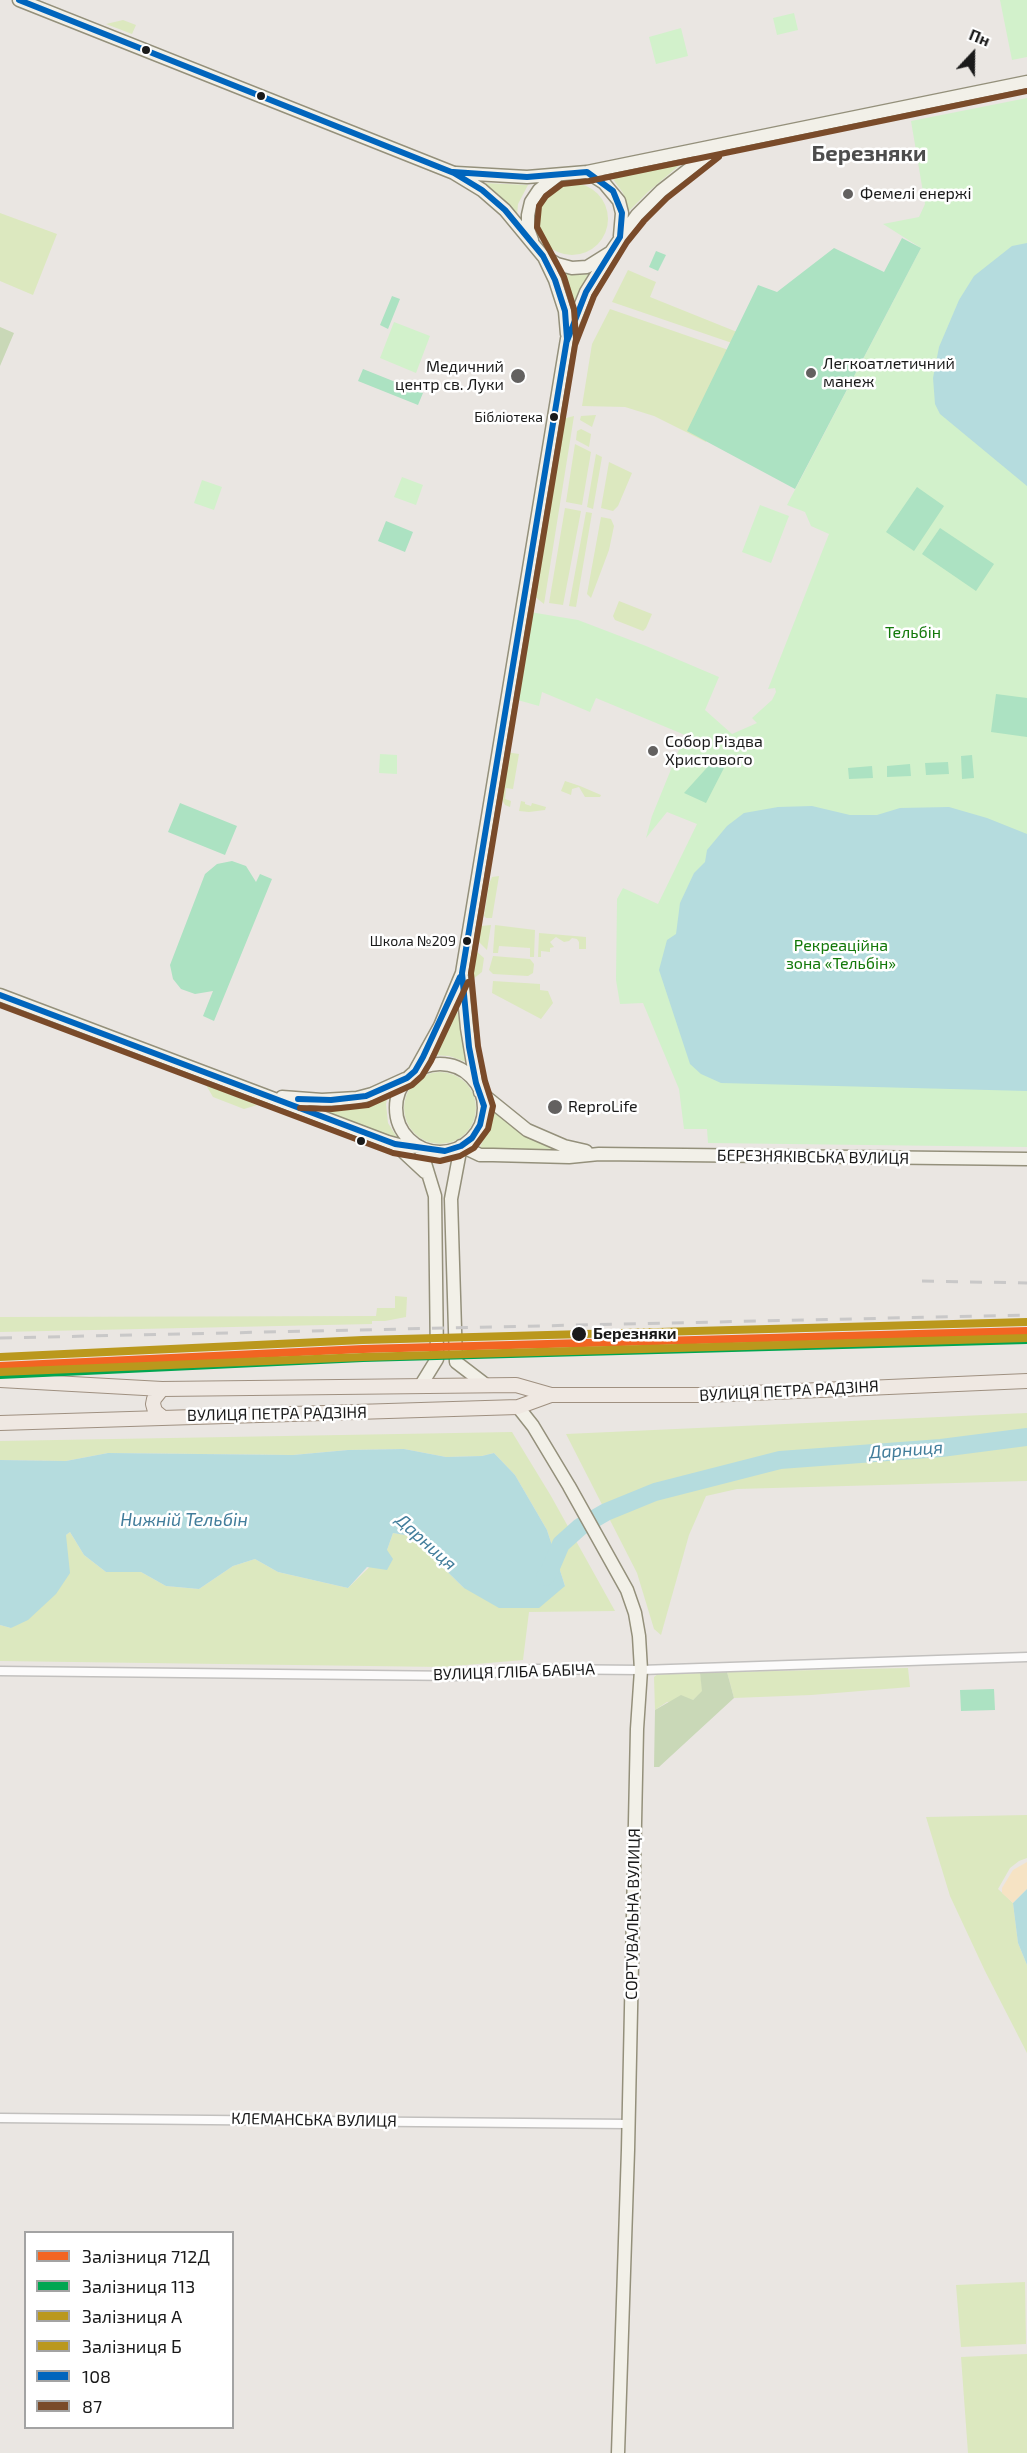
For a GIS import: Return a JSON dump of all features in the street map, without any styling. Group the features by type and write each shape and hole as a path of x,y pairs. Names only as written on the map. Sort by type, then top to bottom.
{"main road":[{"name":"ВУЛИЦЯ ПЕТРА РАДЗІНЯ","path":"0,1380 162,1389 516,1385 551,1395 705,1395 1027,1381"},
{"path":"162,1389 154,1398 153,1404 155,1411 162,1417"},
{"name":"ВУЛИЦЯ ПЕТРА РАДЗІНЯ","path":"0,1423 518,1407 551,1395"}],"street":[{"path":"19,0 454,172 482,190 505,210 543,256 555,280 565,311 567,339"},
{"path":"454,172 527,177 587,172 1027,82"},
{"path":"421,1385 437,1359 435,1204 431,1181 420,1147 404,1133 396,1113 398,1092 411,1075 440,1026 462,973 567,339 586,292 610,252 637,215 661,191 720,145"},
{"path":"587,172 604,183 619,201 623,225 620,237"},
{"path":"533,242 528,229 531,202 539,190 558,175"},
{"path":"543,256 557,264 572,268 587,267 610,252"},
{"path":"0,995 260,1095 395,1144 440,1152 461,1146 472,1138 480,1125 483,1111 467,1028 462,973"},
{"path":"260,1095 308,1100 347,1099 372,1094 428,1065 448,1065 466,1072 478,1088"},
{"name":"БЕРЕЗНЯКІВСЬКА ВУЛИЦЯ","path":"478,1088 527,1130 564,1146 598,1154"},
{"path":"395,1144 420,1164 431,1181"},
{"path":"461,1146 451,1202 456,1362 486,1385"},
{"name":"БЕРЕЗНЯКІВСЬКА ВУЛИЦЯ","path":"461,1146 480,1155 569,1157 598,1154 1027,1159"},
{"path":"452,1187 465,1163 480,1155"},
{"name":"СОРТУВАЛЬНА ВУЛИЦЯ","path":"518,1407 533,1426 569,1486 627,1590 635,1613 639,1636 641,1670 637,1729 618,2453"},
{"name":"ВУЛИЦЯ ГЛІБА БАБІЧА","path":"0,1671 461,1676 536,1669 641,1670 1027,1657"},
{"name":"КЛЕМАНСЬКА ВУЛИЦЯ","path":"0,2118 628,2124"}],"green space":[{"path":"1000,0 1027,0 1027,57 1012,60"},
{"path":"794,13 798,30 777,35 773,18"},
{"path":"123,20 136,25 132,34 106,24"},
{"path":"681,28 688,56 656,64 649,37"},
{"name":"Рекреаційна зона «Тельбін»","path":"1027,98 1027,1147 708,1143 707,1129 684,1129 679,1089 643,1003 620,1004 616,980 617,899 623,888 658,904 697,824 667,812 646,838 652,816 685,735 596,698 590,712 542,692 539,706 514,699 530,612 578,620 719,677 705,710 732,734 757,723 752,718 772,700 776,692 775,688 768,689 829,534 811,526 805,512 787,505 921,248 883,224 919,217 925,204 911,121"},
{"path":"687,159 628,212 623,193 610,175"},
{"path":"484,183 528,185 518,204 517,216 498,194"},
{"path":"572,183 592,189 602,199 608,219 602,239 592,249 572,255 552,249 542,239 536,219 542,199 552,189"},
{"path":"0,213 57,234 33,295 0,281"},
{"path":"902,238 921,248 795,489 687,431 758,285 777,292 834,248 884,272"},
{"path":"656,251 666,255 658,271 649,267"},
{"path":"628,270 656,282 650,297 737,332 732,343 612,302"},
{"path":"558,272 588,274 570,316"},
{"path":"392,296 400,299 388,329 380,325"},
{"path":"610,309 743,355 706,442 654,416 625,407 582,406 592,344"},
{"path":"394,322 430,336 416,373 380,358"},
{"path":"0,327 14,333 0,366"},
{"path":"363,369 423,393 418,405 358,381"},
{"path":"596,415 592,427 580,420 581,416"},
{"path":"574,416 544,604 534,596 564,421"},
{"path":"581,429 591,434 589,447 576,440 577,431"},
{"path":"575,444 591,452 582,505 566,502"},
{"path":"596,454 602,457 593,509 587,507"},
{"path":"609,462 632,473 618,506 613,511 601,508"},
{"path":"402,477 423,485 416,505 394,497"},
{"path":"202,480 222,487 214,510 194,503"},
{"path":"917,487 944,506 914,551 886,532"},
{"path":"760,505 789,516 771,563 742,552"},
{"path":"565,508 581,511 563,605 549,603"},
{"path":"586,512 592,513 576,607 569,606"},
{"path":"601,517 611,519 614,526 609,550 591,598 587,594"},
{"path":"386,521 413,532 405,552 378,541"},
{"path":"940,528 994,564 976,591 922,554"},
{"path":"619,601 652,614 643,631 615,620 613,616"},
{"path":"996,694 1027,698 1027,737 991,732"},
{"path":"506,752 519,754 513,789 506,788 505,799 511,801 510,807 505,805 500,796"},
{"path":"380,754 397,755 397,774 379,773"},
{"path":"972,755 974,778 962,779 961,756"},
{"path":"713,761 725,766 706,803 684,793"},
{"path":"948,762 949,774 926,775 925,763"},
{"path":"910,764 911,776 887,777 887,766"},
{"path":"872,766 873,778 849,779 848,768"},
{"path":"565,781 601,795 600,797 585,797 579,787 572,789 571,795 561,791"},
{"path":"521,801 531,806 532,803 546,807 545,810 519,811"},
{"path":"180,803 237,826 225,855 168,832"},
{"path":"232,861 246,866 256,882 260,874 272,879 214,1021 203,1016 213,991 195,994 181,989 173,979 170,965 205,874 217,864"},
{"path":"499,876 492,918 486,918 484,916 489,884 492,877"},
{"path":"491,925 487,950 478,941 481,926"},
{"path":"495,925 535,930 534,957 530,957 530,948 499,946 498,953 493,953"},
{"path":"539,933 586,937 586,949 579,949 577,939 572,938 564,942 556,937 550,942 554,947 550,948 550,952 541,951 541,957 538,957"},
{"path":"476,951 484,958 482,972 473,979"},
{"path":"493,956 530,959 534,964 533,973 528,976 493,974 489,970"},
{"path":"493,981 540,984 540,990 548,991 553,1003 541,1019 492,993"},
{"path":"456,1010 466,1062 449,1056 431,1055"},
{"path":"440,1072 460,1078 470,1088 476,1108 470,1128 460,1138 440,1144 420,1138 410,1128 404,1108 410,1088 420,1078"},
{"path":"206,1085 257,1105 244,1109 213,1097"},
{"path":"389,1092 386,1104 388,1123 398,1139 309,1107 366,1103"},
{"path":"492,1108 565,1151 565,1154 482,1150 480,1147 488,1129"},
{"path":"395,1296 407,1297 406,1317 372,1321 372,1324 0,1332 0,1317 376,1316 377,1308 395,1308"},
{"path":"1027,1413 1027,1481 737,1489 706,1496 689,1535 661,1635 654,1629 637,1573 566,1434"},
{"path":"512,1432 551,1496 615,1611 529,1612 523,1660 443,1667 0,1661 0,1625 11,1628 66,1535 70,1532 84,1555 106,1572 141,1572 166,1586 199,1589 233,1566 255,1559 278,1572 348,1588 387,1550 393,1533 411,1536 464,1588 565,1586 547,1530 515,1475 494,1453 482,1456 446,1457 404,1449 348,1450 293,1455 108,1453 66,1461 0,1460 0,1441"},
{"path":"908,1668 910,1687 811,1695 734,1698 727,1672"},
{"path":"727,1672 734,1698 659,1767 654,1767 655,1710 681,1695 693,1700 702,1691 700,1673"},
{"path":"659,1673 700,1673 703,1691 693,1700 667,1702 655,1710 654,1677"},
{"path":"994,1689 995,1710 961,1711 960,1690"},
{"path":"1027,1815 1027,1858 1010,1868 998,1889 1013,1903 1018,1943 1027,1965 1027,2053 950,1896 926,1817"},
{"path":"1025,2282 1026,2344 961,2347 956,2285"},
{"path":"1027,2354 1027,2453 968,2453 961,2357"}],"sand":[{"path":"1027,1862 1027,1889 1013,1903 1002,1893 1002,1888 1013,1870"}],"water":[{"path":"1027,243 1027,486 940,414 935,404 933,378 939,347 959,300 974,276 1012,246"},
{"path":"812,806 850,815 877,815 900,808 949,807 987,818 1027,834 1027,1091 721,1083 701,1074 690,1064 659,970 667,940 676,934 680,903 694,873 705,862 707,850 727,826 744,813 778,807"},
{"name":"Нижній Тельбін","path":"404,1449 446,1457 482,1456 494,1453 515,1475 547,1530 565,1586 539,1608 499,1608 464,1588 411,1536 393,1533 387,1550 393,1559 387,1570 367,1567 348,1588 278,1572 255,1559 233,1566 199,1589 166,1586 141,1572 106,1572 84,1555 70,1532 66,1535 70,1573 56,1594 28,1620 11,1628 0,1625 0,1460 66,1461 108,1453 293,1455 348,1450"},
{"path":"1027,1889 1027,1965 1018,1943 1013,1903"}],"waterway":[{"name":"Дарниця","path":"545,1577 561,1544 580,1527 606,1512 655,1492 780,1460 941,1448 1027,1437"}],"railway":[{"path":"922,1281 1027,1283"},
{"path":"0,1338 1027,1315"}],"rail line":[{"name":"A","path":"0,1357 363,1340 1027,1322"},
{"name":"712Д","path":"0,1366 363,1349 1027,1331"},
{"name":"Б","path":"0,1372 363,1357 1027,1338"},
{"name":"113","path":"0,1375 363,1358 1027,1340"}],"transit line":[{"name":"108","path":"0,995 395,1144 445,1151 461,1146 472,1138 480,1125 484,1106 476,1083 469,1047 462,973 567,339 565,311 555,280 543,256 505,210 482,190 454,173 19,0"},
{"name":"87","path":"0,1005 393,1153 440,1161 460,1156 474,1148 488,1129 493,1106 478,1046 471,973 576,339 574,309 564,277 537,227 539,206 546,196 562,184 589,181 1027,91"},
{"name":"87","path":"575,345 594,296 627,242 667,198 719,157"},
{"name":"108","path":"453,172 527,177 587,172 613,191 622,213 620,237 586,292 567,341"},
{"name":"108","path":"298,1099 331,1100 366,1096 407,1078 415,1071 423,1057 460,977"},
{"name":"87","path":"300,1108 332,1109 368,1105 412,1085 422,1076 431,1061 468,982"}],"place":[{"name":"Фемелі енержі","path":"848,194"},
{"name":"Легкоатлетичний манеж","path":"811,373"},
{"name":"Медичний центр св. Луки","path":"518,376"},
{"name":"Бібліотека","path":"554,417"},
{"name":"Собор Різдва Христового","path":"653,751"},
{"name":"Школа №209","path":"467,941"},
{"name":"ReproLife","path":"555,1107"},
{"name":"Березняки","path":"579,1334"}],"district":[{"name":"Березняки","path":"869,154"}],"park label":[{"name":"Тельбін","path":"913,633"}]}
